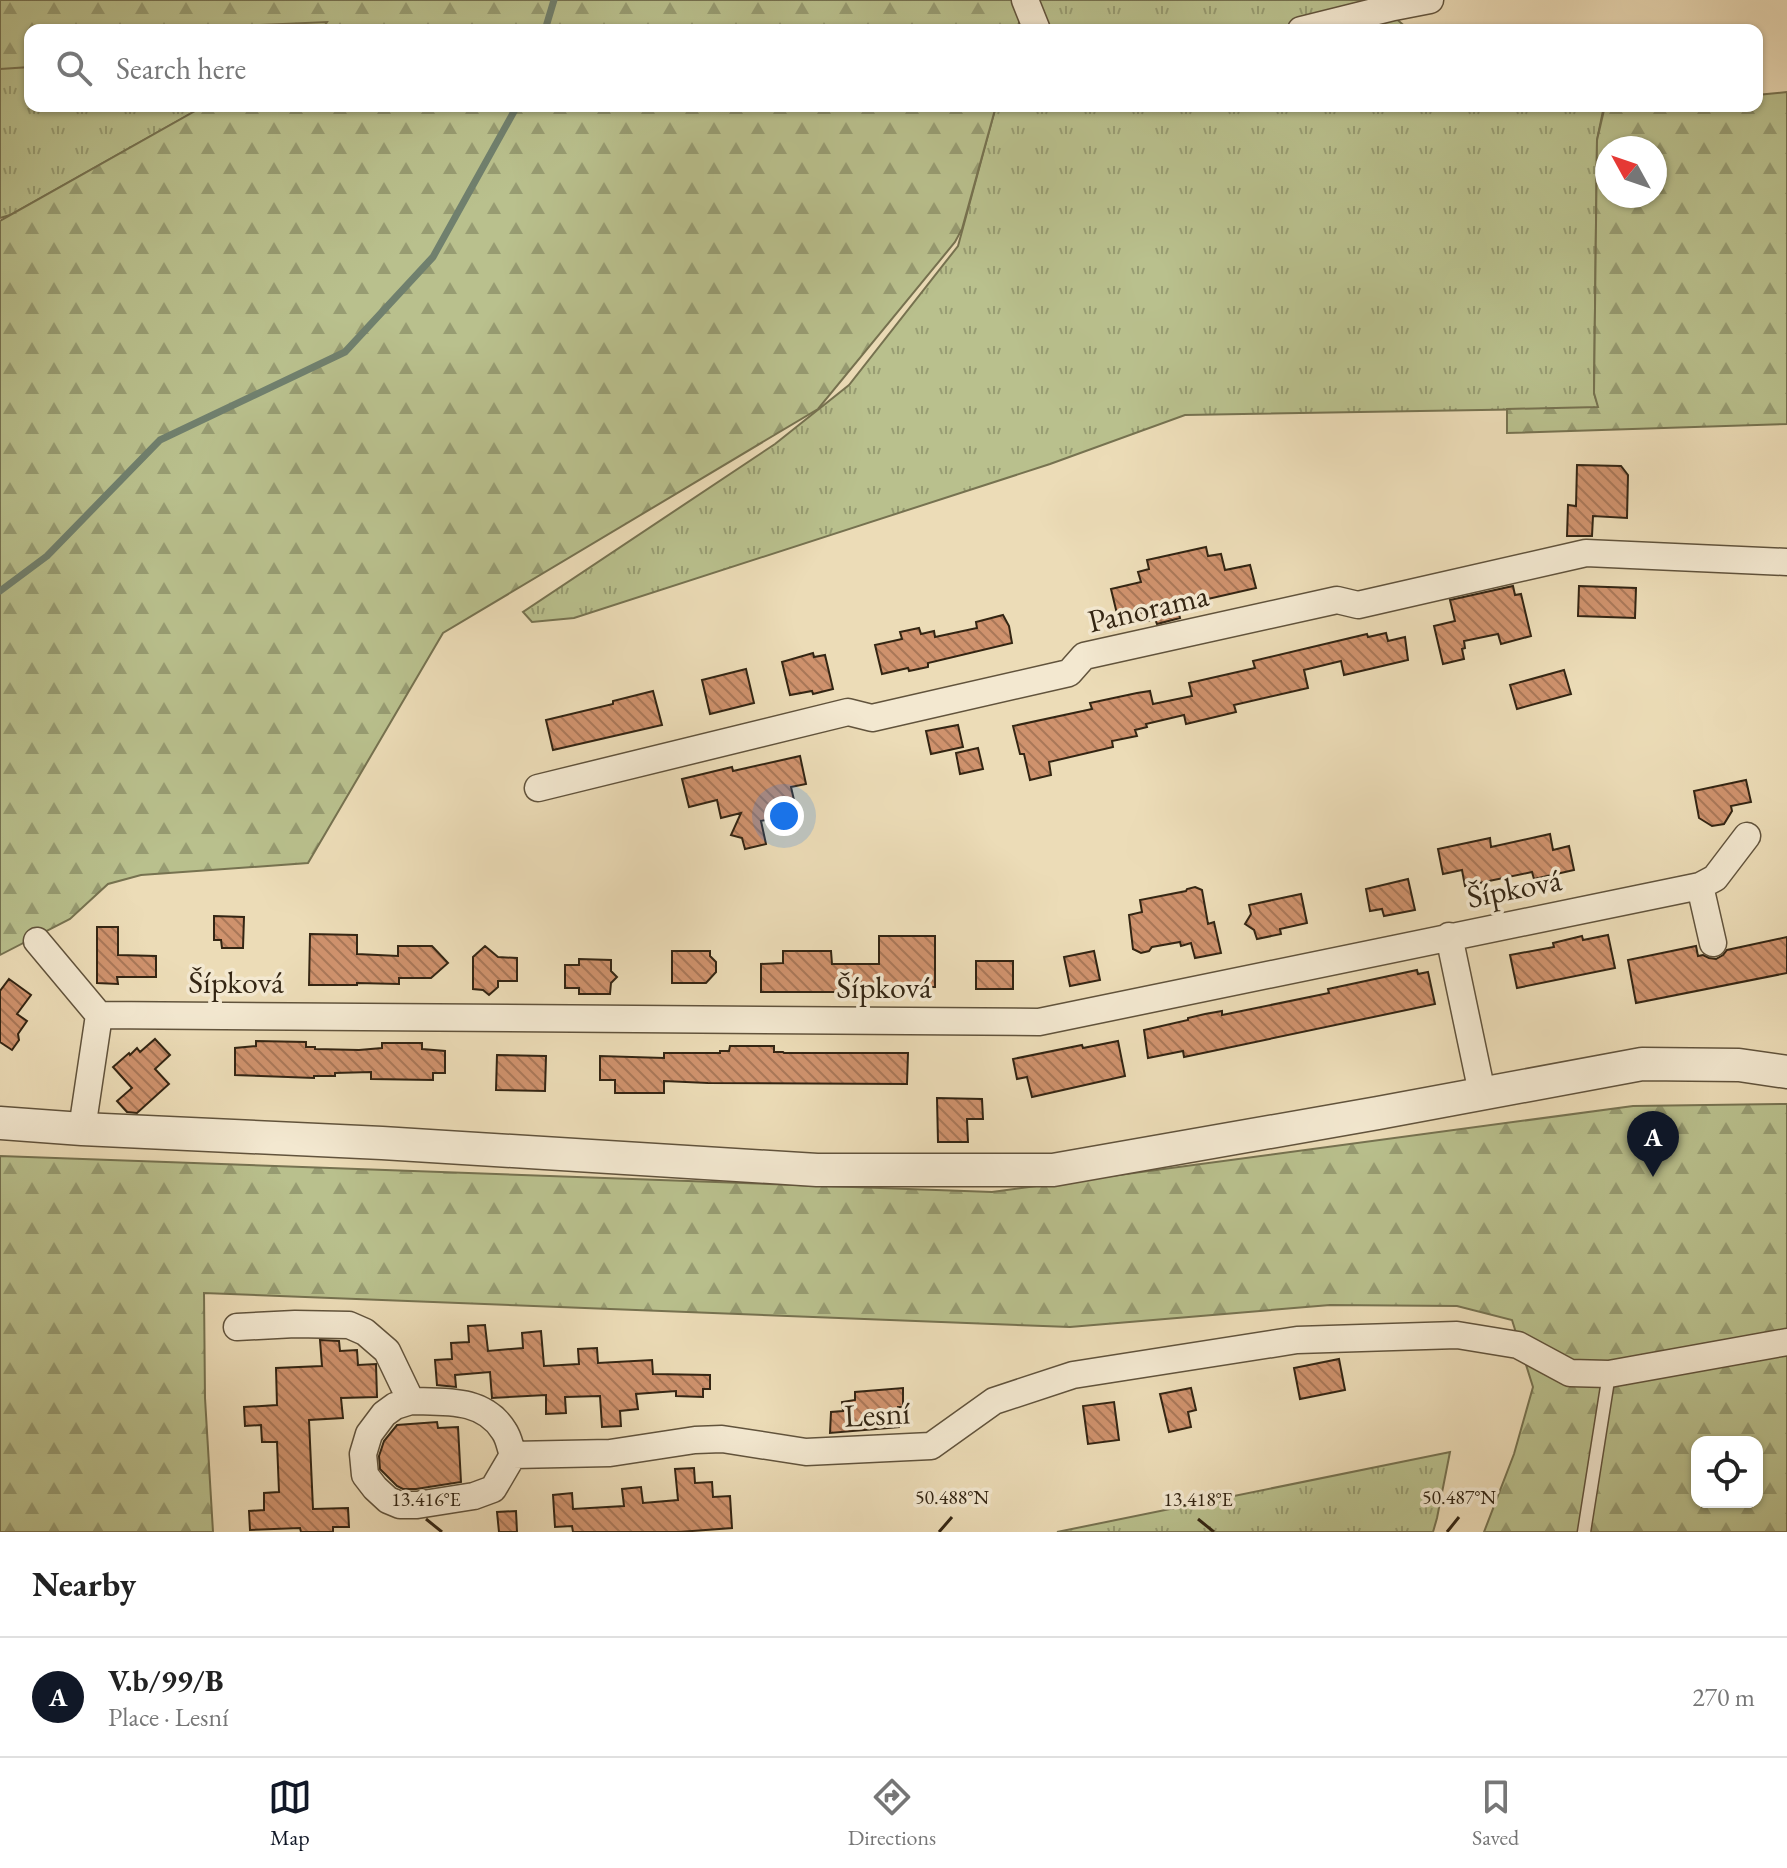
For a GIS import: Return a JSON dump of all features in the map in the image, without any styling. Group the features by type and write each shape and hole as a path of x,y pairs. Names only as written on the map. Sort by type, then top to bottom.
{"street":[{"path":"1025,0 1035,24"},
{"path":"1325,24 1430,0"},
{"name":"Panorama","path":"538,788 848,712 872,718 1069,673 1084,656 1114,649 1337,600 1358,605 1586,553 1787,562"},
{"path":"1713,943 1700,886 1715,878 1747,836"},
{"name":"Šípková","path":"99,1015 1039,1022 1700,886"},
{"path":"1449,936 1482,1093"},
{"path":"37,941 99,1015 82,1129"},
{"path":"0,1123 817,1170 1053,1170 1642,1064 1739,1065 1787,1072"},
{"path":"237,1327 349,1325 377,1341 387,1351 411,1401"},
{"name":"Lesní","path":"513,1455 610,1453 722,1439 806,1452 931,1446 994,1401 1073,1375 1297,1340 1457,1335 1518,1345 1570,1373 1609,1374 1787,1342"},
{"path":"411,1401 472,1405 489,1414 505,1431 513,1455 493,1489 474,1496 400,1505 388,1500 375,1488 365,1475 363,1454 369,1434 384,1414 395,1406 411,1401"}],"lane":[{"path":"1584,1532 1609,1374"}],"green space":[{"path":"0,0 328,22 24,24 24,112 193,112 0,218"},
{"path":"0,0 1025,0 1019,24 24,24 24,67 0,69"},
{"path":"1025,0 1375,0 1402,24 1019,24"},
{"path":"1787,92 1787,424 1507,433 1507,409 1598,407 1594,393 1596,208 1667,208 1667,136 1598,136 1604,112 1763,112 1763,94"},
{"path":"193,112 994,112 962,229 955,242 818,409 443,633 308,863 141,875 108,884 70,919 0,955 0,221"},
{"path":"994,112 1603,112 1598,136 1595,136 1594,393 1599,408 1185,415 1050,464 574,618 532,622 523,612 775,444 849,385 958,246"},
{"path":"1787,1104 1787,1532 1484,1532 1514,1454 1533,1387 1512,1320 1457,1306 1330,1305 1070,1327 204,1293 205,1398 213,1532 0,1532 0,1156 992,1192 1633,1106"},
{"path":"1450,1452 1433,1532 1057,1532"}],"building":[{"path":"1577,465 1621,466 1628,475 1627,518 1593,516 1592,536 1567,536 1568,505 1576,506"},
{"path":"1206,547 1208,556 1221,554 1225,570 1250,565 1256,588 1177,606 1180,618 1157,624 1155,619 1147,621 1145,612 1118,618 1111,589 1141,582 1138,572 1149,569 1147,560"},
{"path":"1513,586 1515,595 1521,594 1531,636 1501,644 1498,634 1464,641 1464,659 1443,664 1434,626 1455,621 1450,600"},
{"path":"1579,586 1636,588 1635,618 1578,616"},
{"path":"1003,615 1012,643 928,663 928,667 882,674 875,645 902,639 900,632 919,628 921,634 934,631 935,637 977,628 976,622"},
{"path":"1386,633 1388,641 1405,637 1408,660 1344,675 1341,661 1304,670 1308,688 1234,705 1236,712 1186,724 1184,715 1146,724 1147,727 1135,730 1137,736 1112,741 1113,747 1049,762 1051,775 1030,780 1024,754 1020,754 1013,726 1092,709 1090,703 1137,693 1150,691 1153,704 1192,696 1189,683 1255,668 1253,661 1367,634 1368,637"},
{"path":"813,653 814,657 825,655 833,689 790,695 782,662"},
{"path":"746,669 754,703 710,714 702,680"},
{"path":"1564,670 1571,694 1517,709 1510,685"},
{"path":"653,691 662,725 553,750 546,720"},
{"path":"958,725 963,747 931,754 926,731"},
{"path":"978,748 983,769 960,774 956,753"},
{"path":"800,756 806,784 791,787 797,813 761,821 766,844 745,849 742,838 731,835 741,813 721,818 717,800 689,807 682,779"},
{"path":"1746,780 1751,802 1731,806 1732,811 1724,824 1712,826 1699,818 1694,791"},
{"path":"1550,834 1553,850 1569,846 1574,870 1534,879 1532,872 1465,886 1462,870 1443,874 1438,849 1490,838 1491,847"},
{"path":"1408,879 1415,910 1384,916 1382,909 1370,911 1366,889"},
{"path":"1195,887 1202,890 1208,924 1214,922 1221,953 1195,958 1191,943 1181,946 1180,942 1152,947 1141,953 1133,949 1129,915 1142,912 1140,900"},
{"path":"1301,894 1307,923 1280,929 1281,934 1257,939 1254,930 1245,924 1251,914 1249,905"},
{"path":"214,916 244,917 243,948 222,948 221,940 214,940"},
{"path":"97,927 118,927 118,955 156,956 156,977 117,977 118,984 97,983"},
{"path":"310,934 357,935 357,954 398,956 398,946 432,946 448,963 431,978 399,978 399,984 309,985"},
{"path":"1608,935 1615,968 1517,988 1510,955 1554,947 1553,943 1582,936 1583,940"},
{"path":"879,936 935,936 935,987 853,987 853,992 761,992 761,964 783,963 783,951 831,951 832,964 879,964"},
{"path":"1787,937 1787,973 1636,1003 1628,960 1696,946 1698,956 1716,959 1727,950"},
{"path":"485,946 498,957 517,958 517,981 498,981 498,987 489,995 483,990 473,989 473,957"},
{"path":"672,951 710,951 716,962 716,972 706,983 672,983"},
{"path":"1094,951 1100,980 1070,986 1064,957"},
{"path":"579,959 611,960 611,971 617,977 611,983 610,994 579,994 579,988 565,988 565,965 579,965"},
{"path":"976,961 1013,961 1013,989 976,989"},
{"path":"1417,970 1418,974 1428,972 1435,1004 1184,1057 1183,1051 1148,1058 1144,1030 1205,1014 1222,1011 1222,1015 1329,993 1328,989"},
{"path":"9,979 31,995 17,1014 27,1021 12,1050 0,1042 0,991"},
{"path":"155,1039 170,1055 155,1069 169,1084 137,1113 127,1112 117,1101 132,1088 113,1067 129,1053 137,1048 140,1052"},
{"path":"256,1041 306,1042 306,1047 315,1049 359,1050 382,1048 382,1043 422,1043 422,1049 445,1051 445,1073 433,1073 433,1080 371,1079 371,1072 335,1073 335,1076 314,1078 235,1075 235,1048 256,1046"},
{"path":"1118,1041 1125,1076 1032,1097 1027,1077 1017,1079 1013,1059"},
{"path":"730,1046 774,1046 774,1052 784,1053 908,1053 907,1084 664,1081 664,1093 615,1093 615,1080 600,1080 600,1056 664,1058 664,1053 720,1053 729,1051"},
{"path":"497,1055 546,1056 545,1091 496,1090"},
{"path":"937,1098 982,1099 983,1119 967,1119 968,1142 938,1142"},
{"path":"485,1325 488,1351 523,1348 522,1333 541,1331 544,1366 579,1364 578,1349 597,1348 598,1363 652,1360 653,1374 710,1375 710,1389 703,1389 703,1397 676,1396 676,1391 636,1394 638,1409 620,1411 621,1426 602,1427 600,1396 565,1397 566,1413 546,1414 546,1395 492,1398 490,1372 455,1375 456,1387 437,1385 435,1360 452,1359 451,1343 469,1342 468,1326"},
{"path":"320,1340 339,1341 340,1351 357,1350 358,1365 376,1364 377,1397 341,1398 343,1418 309,1420 313,1509 348,1508 349,1527 333,1527 333,1532 301,1532 300,1528 250,1530 249,1511 264,1510 264,1493 279,1492 277,1442 262,1442 261,1425 245,1426 244,1407 277,1405 276,1368 322,1366"},
{"path":"1339,1359 1345,1390 1300,1399 1294,1368"},
{"path":"903,1388 903,1407 898,1407 899,1427 830,1433 831,1412 843,1411 842,1402 855,1400 855,1392"},
{"path":"1191,1388 1196,1410 1188,1412 1191,1427 1169,1432 1160,1394"},
{"path":"1114,1402 1119,1440 1088,1444 1083,1406"},
{"path":"437,1422 438,1428 458,1427 461,1482 416,1489 397,1486 380,1469 379,1456 384,1441 397,1425"},
{"path":"694,1468 695,1483 712,1482 713,1497 730,1496 732,1528 679,1532 573,1532 572,1526 555,1527 553,1495 572,1493 573,1509 624,1506 622,1489 641,1487 643,1503 678,1500 675,1469"},
{"path":"516,1511 517,1532 499,1532 497,1512"}],"waterway":[{"path":"547,24 554,0"},
{"path":"0,591 47,556 160,440 345,352 433,257 514,112"}],"place":[{"name":"V.b/99/B","path":"1653,1177"}]}
